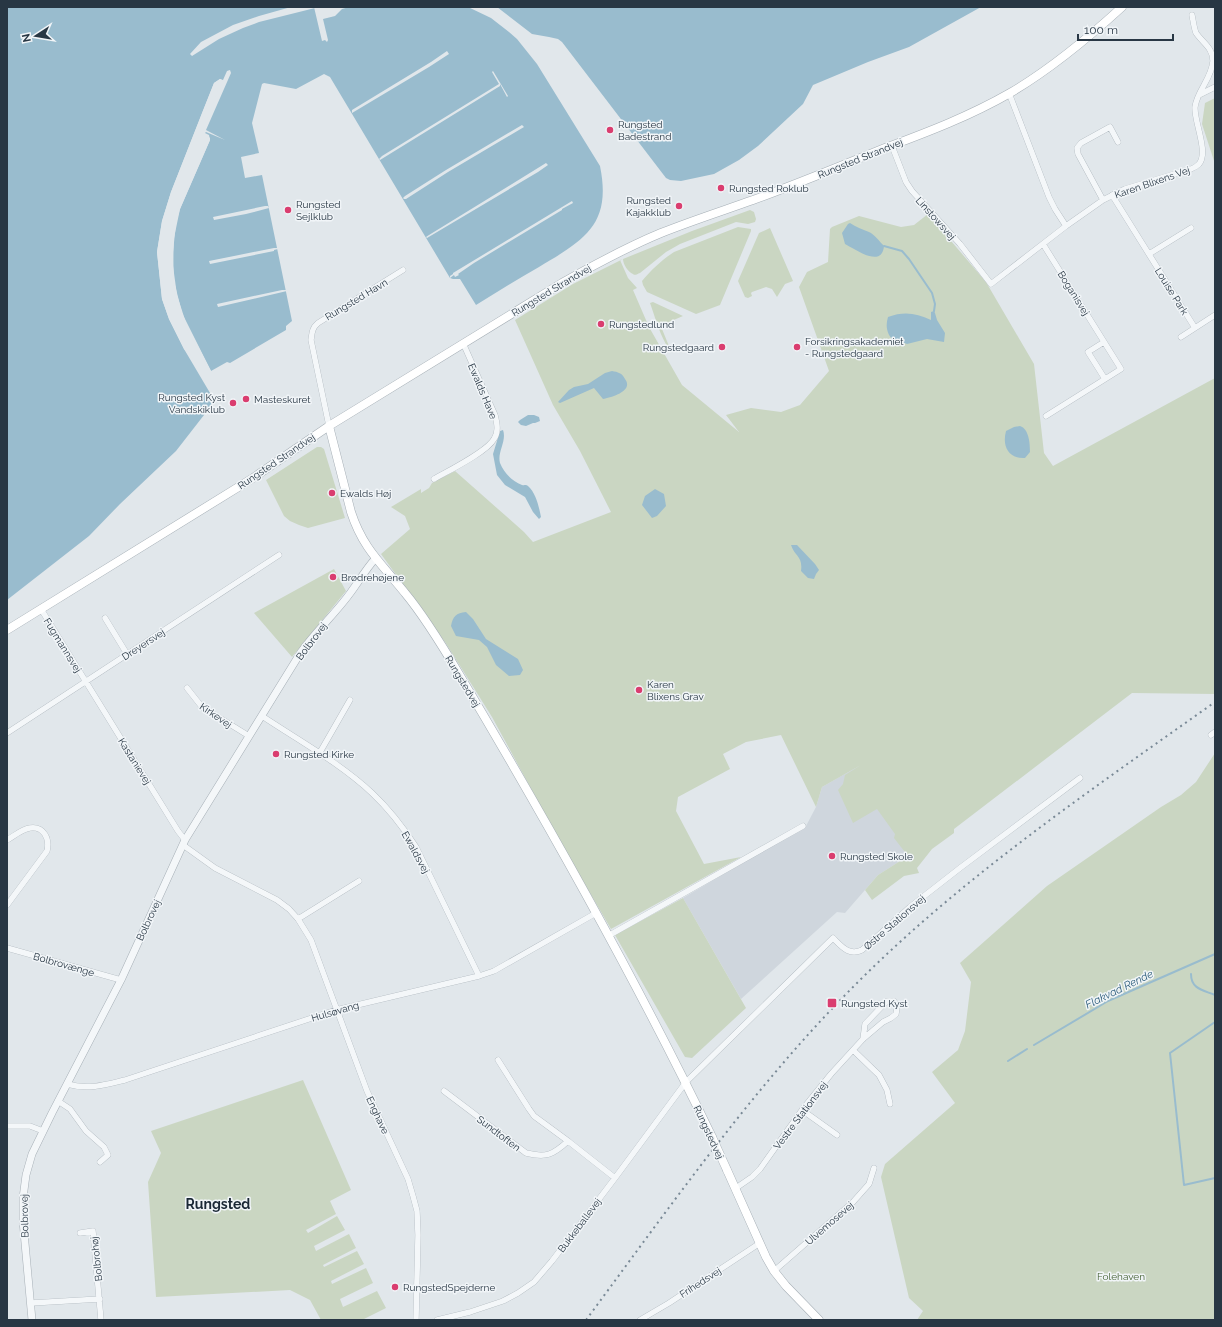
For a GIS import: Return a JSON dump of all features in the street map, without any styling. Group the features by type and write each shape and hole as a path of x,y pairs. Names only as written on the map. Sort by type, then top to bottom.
{"main road":[{"name":"Rungsted Strandvej","path":"7,630 253,478 329,426 562,283 615,254 660,234 753,200 970,114 1009,94 1043,72 1076,48 1122,7"},
{"name":"Rungstedvej","path":"329,426 355,524 364,544 375,559 406,593 457,671 596,913 686,1082 774,1271 786,1286 819,1320"}],"street":[{"name":"Karen Blixens Vej","path":"991,284 1102,200 1125,189 1191,169 1199,164 1202,157 1202,149 1195,106 1213,61 1211,52 1206,43 1196,32 1192,15"},
{"path":"1199,95 1215,87"},
{"path":"1009,94 1049,197 1066,226"},
{"path":"1102,200 1078,154 1077,148 1081,143 1110,128 1118,142"},
{"name":"Linstowsvej","path":"892,146 906,182 912,191 960,244 991,284"},
{"name":"Louise Park","path":"1112,195 1195,328"},
{"path":"1149,254 1191,228"},
{"name":"Boganisvej","path":"1043,244 1121,369 1046,416"},
{"name":"Rungsted Havn","path":"329,426 311,340 312,331 318,323 403,270"},
{"path":"1181,337 1215,315"},
{"path":"1104,342 1088,352 1105,379"},
{"name":"Ewalds Have","path":"434,479 487,448 495,439 498,425 463,343"},
{"name":"Dreyersvej","path":"7,734 279,555"},
{"name":"Bolbrovej","path":"32,1320 23,1221 23,1198 26,1175 32,1154 121,980 184,843 301,652 351,592 366,569 375,559"},
{"name":"Fugmannsvej","path":"41,609 86,682"},
{"path":"105,618 127,654"},
{"name":"Kastanievej","path":"86,682 184,843"},
{"name":"Kirkevej","path":"188,688 202,707 249,736"},
{"path":"319,754 350,700"},
{"name":"Ewaldsvej","path":"262,716 351,775 391,812 416,847 479,976"},
{"name":"Østre Stationsvej","path":"686,1082 832,938 849,952 857,952 862,950 916,902 1080,778"},
{"path":"608,936 803,826"},
{"path":"7,840 24,829 34,828 44,832 47,836 48,846 47,851 7,906"},
{"name":"Enghave","path":"184,843 214,868 276,900 288,909 305,928 311,940 367,1091 408,1179 414,1196 417,1211 418,1235 416,1320"},
{"path":"298,919 359,881"},
{"name":"Hulsøvang","path":"67,1084 79,1087 97,1087 125,1080 336,1010 479,976 494,971 596,913"},
{"name":"Bolbrovænge","path":"7,948 121,980"},
{"name":"Vestre Stationsvej","path":"736,1188 760,1169 802,1110 852,1050 883,1022 896,1014 897,1007 894,1001 887,1001 865,1024 863,1039"},
{"path":"852,1050 879,1075 887,1090 890,1104"},
{"path":"498,1060 534,1116 615,1178"},
{"name":"Bukkeballevej","path":"440,1320 503,1301 534,1282 552,1261 686,1082"},
{"name":"Sundtoften","path":"444,1091 526,1153 537,1156 548,1155 558,1150 568,1141"},
{"path":"58,1102 70,1109 86,1131 104,1147 108,1155 100,1162"},
{"path":"802,1110 837,1135"},
{"path":"7,1126 30,1126 43,1131"},
{"name":"Ulvemosevej","path":"774,1271 853,1202 868,1184 874,1168"},
{"name":"Bolbrohøj","path":"80,1233 93,1232 101,1320"},
{"name":"Frihedsvej","path":"640,1320 669,1303 760,1243"},
{"path":"31,1303 100,1298"}],"shaded area":[{"name":"Rungsted Skole","path":"889,749 940,836 878,875 845,913 837,912 741,999 683,898 806,826 816,807 822,787"}],"green space":[{"path":"1215,98 1215,164 1202,124 1205,103"},
{"path":"750,210 754,212 756,219 755,222 748,224 736,222 680,244 666,252 636,275 628,270 623,259 692,231"},
{"path":"928,214 986,282 1034,364 1044,453 1053,466 1215,378 1215,694 1132,693 954,829 954,833 932,849 917,868 919,873 904,876 872,900 865,890 878,875 908,856 894,838 895,834 877,809 853,823 838,790 843,784 845,775 861,765 822,787 816,807 781,735 746,742 723,754 730,769 678,797 676,811 704,864 741,857 611,929 559,840 492,717 445,642 381,554 410,529 405,516 391,507 421,489 421,493 429,488 432,483 455,471 524,532 533,542 611,512 580,451 553,405 515,320 573,284 620,260 628,278 637,288 633,290 649,327 682,385 739,432 726,415 751,408 781,412 800,405 829,371 799,287 807,272 828,262 830,229 859,216 901,227 914,225"},
{"path":"738,227 751,229 751,231 720,305 696,314 647,292 642,281 653,269 674,252"},
{"path":"770,228 793,281 785,284 777,297 772,289 766,287 752,292 752,296 748,298 745,297 738,281 759,233"},
{"path":"653,302 683,316 669,322 670,325 662,329 671,351 658,328 650,303"},
{"path":"317,447 324,449 345,518 308,528 290,521 284,516 266,480"},
{"path":"334,569 346,591 292,657 254,613"},
{"name":"Folehaven","path":"1215,753 1215,1320 917,1320 923,1311 909,1298 881,1177 885,1164 955,1103 932,1072 958,1050 965,1031 971,982 960,963 1047,886 1161,807 1181,795 1196,782"},
{"path":"683,898 746,1008 692,1058 685,1057 615,935"},
{"path":"303,1080 351,1190 330,1201 336,1214 306,1230 308,1233 337,1216 345,1230 314,1246 316,1251 349,1234 356,1248 323,1265 324,1267 357,1251 364,1264 331,1281 332,1284 366,1268 373,1283 340,1299 343,1307 377,1291 386,1308 362,1320 321,1320 310,1300 290,1290 156,1297 148,1182 161,1153 151,1131"}],"water":[{"path":"7,7 314,7 322,41 325,40 327,42 328,40 323,19 335,16 342,9 349,7 468,7 491,18 509,32 517,39 537,64 600,166 603,186 602,203 598,217 581,239 569,248 476,305 460,279 450,278 330,77 324,74 296,89 264,83 262,84 252,123 259,153 241,157 245,178 262,175 292,321 286,326 286,330 230,363 227,362 211,371 186,323 177,295 173,266 174,238 180,209 210,140 210,138 203,132 224,81 220,79 214,83 171,192 162,221 157,252 162,299 169,319 184,349 213,398 211,406 176,451 120,504 89,536 7,600"},
{"path":"497,7 981,7 909,47 813,85 803,104 758,146 739,160 714,174 681,181 666,178 562,42 558,39 532,34"},
{"path":"850,223 875,236 884,246 882,253 878,256 868,256 845,244 842,233"},
{"path":"934,311 937,320 945,333 944,342 927,339 907,344 895,342 888,334 888,317 905,313 931,320 931,312"},
{"path":"612,371 621,374 627,383 627,387 621,393 603,399 594,388 560,403 558,402 569,390 574,387 588,384 605,373"},
{"path":"528,415 539,417 540,421 526,426 521,425 518,422"},
{"path":"1020,426 1027,433 1029,441 1030,452 1025,458 1019,458 1010,454 1005,442 1006,431"},
{"path":"503,430 504,438 499,459 500,463 512,479 522,485 527,485 531,489 538,505 541,517 539,519 533,512 525,497 505,485 497,475 493,454 500,431"},
{"path":"655,489 664,494 666,506 657,516 652,518 642,505 645,496"},
{"path":"791,545 797,545 815,564 819,570 814,579 808,578 801,571 800,559"},
{"path":"466,612 473,619 486,639 518,659 523,670 520,675 509,676 496,665 487,647 479,640 456,636 451,626 453,620 457,614"}],"pier":[{"path":"291,7 315,8 259,22 219,39 192,56 190,54 201,42 233,25"},
{"path":"447,51 449,54 352,113 352,110"},
{"path":"230,70 231,73 206,130 225,140 206,132 205,133 209,135 210,140 180,209 176,223 173,252 174,281 182,313 211,371 209,372 184,323 175,296 171,266 172,238 178,209 208,140 207,137 201,132 222,82 220,81 216,84 172,193 164,222 159,252 164,299 171,318 194,361 184,349 169,319 162,299 157,252 162,221 171,192 214,83 220,79 223,80 227,71"},
{"path":"493,71 508,96 507,97 500,84 500,86 380,160 379,159 499,84 492,72"},
{"path":"522,125 524,127 406,199 403,198 446,170"},
{"path":"546,163 548,165 538,172 427,238 426,237 429,235"},
{"path":"572,201 573,203 562,210 474,263 458,274 459,275 455,277 454,275 450,278 453,273"},
{"path":"268,206 269,208 214,220 213,217"},
{"path":"274,248 278,249 210,264 209,261"},
{"path":"282,290 287,291 218,307 217,304"}],"waterway":[{"path":"884,246 902,251 909,259 932,293 935,304 934,311"},
{"name":"Flakvad Rende","path":"1034,1045 1108,1001 1215,954"},
{"path":"1191,974 1195,986 1215,995"},
{"path":"1215,1022 1170,1053 1184,1185 1215,1178"},
{"name":"Flakvad Rende","path":"1008,1061 1027,1049"}],"railway":[{"path":"586,1320 683,1189 749,1104 784,1062 857,983 941,906 985,870 1076,801 1215,702"}],"place":[{"name":"Rungsted Badestrand","path":"610,130"},
{"name":"Rungsted Roklub","path":"721,188"},
{"name":"Rungsted Kajakklub","path":"679,206"},
{"name":"Rungsted Sejlklub","path":"288,210"},
{"name":"Rungstedlund","path":"601,324"},
{"name":"Rungstedgaard","path":"722,347"},
{"name":"Forsikringsakademiet - Rungstedgaard","path":"797,347"},
{"name":"Masteskuret","path":"246,399"},
{"name":"Rungsted Kyst Vandskiklub","path":"233,403"},
{"name":"Ewalds Høj","path":"332,493"},
{"name":"Brødrehøjene","path":"333,577"},
{"name":"Karen Blixens Grav","path":"639,690"},
{"name":"Rungsted Kirke","path":"276,754"},
{"name":"Rungsted Skole","path":"832,856"},
{"name":"Rungsted Kyst","path":"832,1003"},
{"name":"RungstedSpejderne","path":"395,1287"}],"district":[{"name":"Rungsted","path":"218,1204"}]}
